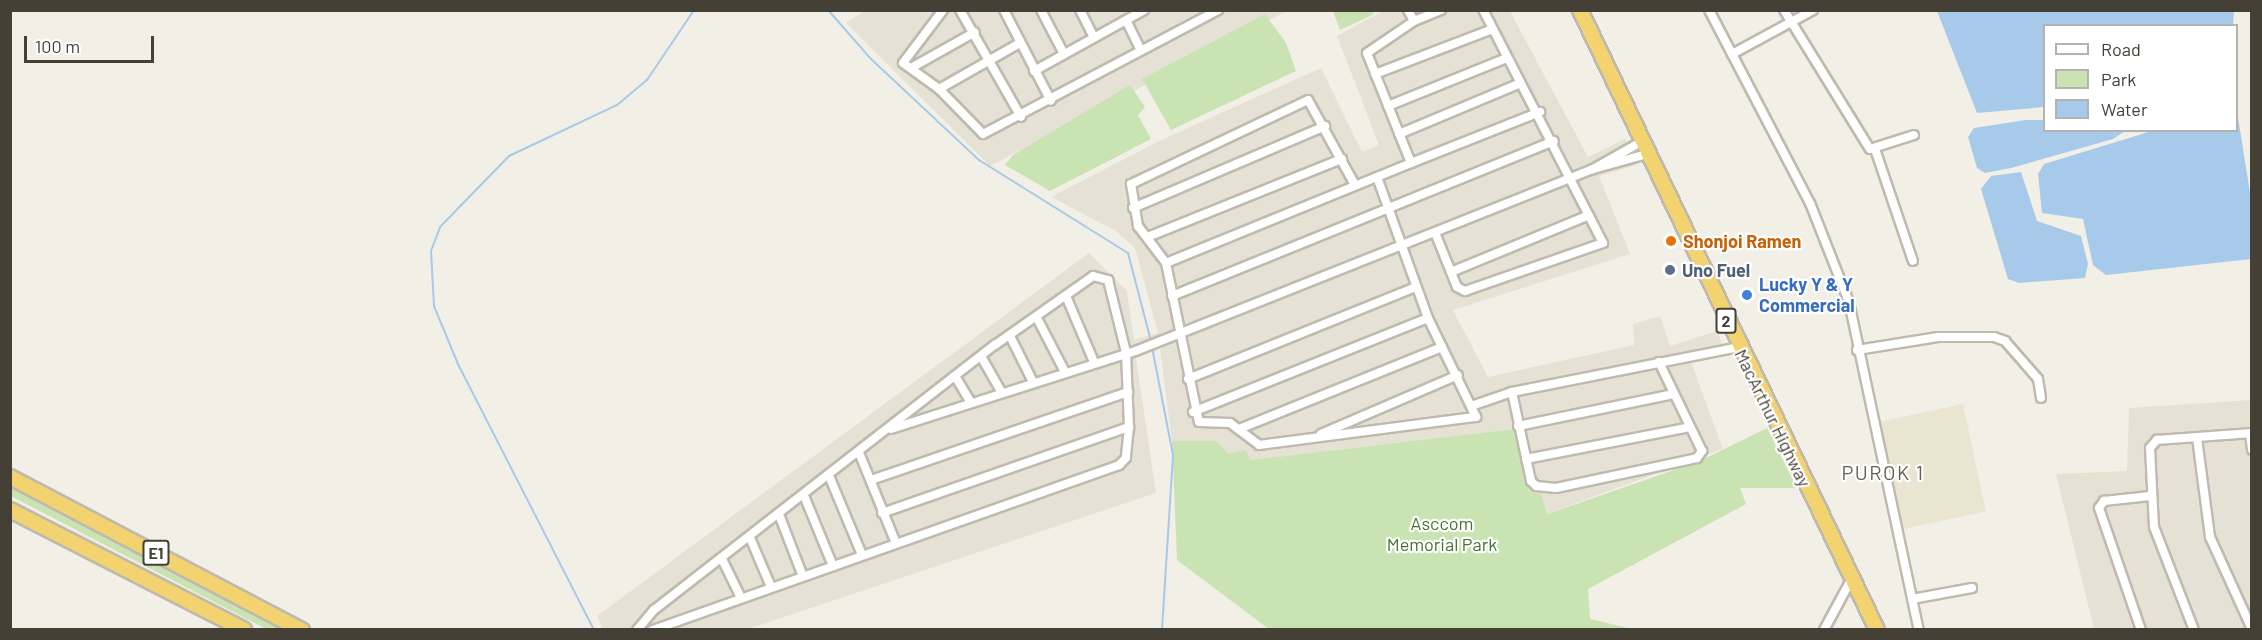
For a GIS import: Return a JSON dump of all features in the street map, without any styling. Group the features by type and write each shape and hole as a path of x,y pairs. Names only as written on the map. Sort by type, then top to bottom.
{"highway":[{"name":"MacArthur Highway","path":"1580,10 1739,347 1853,576 1877,630"},
{"name":"E1","path":"10,477 302,630"},
{"name":"E1","path":"10,510 244,630"}],"street":[{"path":"943,10 903,63 939,89 983,134 1021,117 1218,10"},
{"path":"960,10 975,32 1021,117"},
{"path":"1004,10 1051,101"},
{"path":"1041,10 1064,54"},
{"path":"1080,10 1094,38"},
{"path":"1034,71 1144,10"},
{"path":"1408,10 1414,21"},
{"path":"1411,163 1375,74 1369,49 1414,21 1441,10"},
{"path":"1436,235 1456,287 1465,291 1598,247 1602,238 1540,112 1507,58 1484,10"},
{"path":"1709,10 1832,254 1850,303 1857,350 1919,630"},
{"path":"1784,10 1854,115 1867,146 1875,149 1914,135"},
{"path":"1732,54 1813,10"},
{"path":"1126,20 1141,51"},
{"path":"1375,74 1493,30"},
{"path":"911,68 975,32"},
{"path":"939,89 1020,43"},
{"path":"1388,106 1507,58"},
{"path":"1399,134 1521,83"},
{"path":"1355,185 1312,102 1303,102 1134,180 1129,187 1138,226 1150,236 1166,263 1177,334 1193,412 1198,422 1225,422 1239,429 1259,445 1316,436 1466,422 1476,417 1474,405 1428,318 1377,177"},
{"path":"1166,263 1540,112"},
{"path":"1133,208 1325,126"},
{"path":"1172,296 1554,141"},
{"path":"887,430 1094,362 1138,350 1436,235 1644,148"},
{"path":"1593,169 1644,148"},
{"path":"1875,149 1913,261"},
{"path":"1150,236 1342,159"},
{"path":"1451,272 1589,215"},
{"path":"637,630 654,610 751,540 860,455 887,430 955,376 1093,276 1108,280 1126,352 1129,427 1126,458 1119,465 833,566 802,574 652,630"},
{"path":"1188,379 1416,287"},
{"path":"1066,296 1094,362"},
{"path":"1037,318 1065,372"},
{"path":"1193,412 1428,318"},
{"path":"1010,336 1034,382"},
{"path":"1857,350 1938,337 1994,337 2005,341 2031,370 2041,398"},
{"path":"1239,429 1442,347"},
{"path":"1474,405 1512,392 1739,347"},
{"path":"982,358 1002,393"},
{"path":"1512,392 1532,484 1556,488 1697,458 1702,451 1659,362"},
{"path":"1316,436 1458,375"},
{"path":"955,376 971,403"},
{"path":"871,480 1128,392"},
{"path":"1518,426 1674,394"},
{"path":"882,513 1129,427"},
{"path":"1526,459 1690,427"},
{"path":"2194,630 2154,528 2150,496 2151,444 2251,433 2252,450"},
{"path":"2197,438 2210,537 2252,629"},
{"path":"860,455 896,543"},
{"path":"830,478 862,555"},
{"path":"2141,630 2100,503 2150,496"},
{"path":"805,498 833,566"},
{"path":"780,517 802,574"},
{"path":"751,540 771,587"},
{"path":"723,561 740,596"},
{"path":"1824,630 1853,576"},
{"path":"1912,598 1972,588"}],"shaded area":[{"path":"865,10 1287,11 990,166 846,23"},
{"path":"1383,11 1510,11 1588,157 1625,139 1637,165 1599,176 1630,254 1453,310 1488,377 1634,345 1633,324 1660,316 1670,346 1717,331 1727,356 1691,362 1723,449 1546,514 1529,492 1514,429 1250,460 1229,454 1216,441 1172,441 1160,348 1136,358 1156,493 748,629 603,629 597,616 1089,253 1127,291 1134,340 1158,333 1135,248 1116,231 1051,197 1157,142 1321,68 1362,152 1379,145 1337,36"},
{"path":"2251,400 2251,629 2094,629 2056,474 2127,471 2129,408"},
{"path":"1963,404 1986,512 1898,530 1875,423"}],"green space":[{"path":"1333,11 1372,11 1374,14 1340,30"},
{"path":"1265,14 1286,43 1296,71 1171,130 1142,79"},
{"path":"1130,85 1145,107 1138,115 1151,139 1050,191 1005,165 1013,155"},
{"name":"Asccom Memorial Park","path":"1767,428 1797,488 1740,488 1746,504 1588,589 1590,619 1632,629 1269,629 1177,560 1172,441 1216,441 1229,454 1246,450 1250,460 1514,429 1529,492 1541,494 1547,514 1700,461"},
{"path":"10,488 285,629 266,629 11,496"}],"water":[{"path":"1937,10 2234,11 2233,24 2043,24 2043,107 1977,113"},
{"path":"2238,117 2251,199 2251,259 2106,275 2093,265 2083,219 2042,213 2038,174 2044,164 2149,132 2238,132"},
{"path":"2026,120 2043,120 2043,132 2124,132 2113,139 2011,168 1985,173 1977,168 1968,137 1974,128"},
{"path":"2021,172 2037,221 2081,236 2088,264 2085,278 2019,283 2008,279 1981,189 1991,176"}],"waterway":[{"path":"594,630 458,364 434,306 431,251 440,227 509,156 617,105 647,80 694,10"},
{"path":"828,10 871,59 979,160 1128,253 1151,341"},
{"path":"1152,347 1173,455 1162,630"}],"place":[{"name":"Shonjoi Ramen","path":"1671,241"},
{"name":"Uno Fuel","path":"1670,270"},
{"name":"Lucky Y & Y Commercial","path":"1747,295"}],"district":[{"name":"PUROK 1","path":"1883,472"}]}
